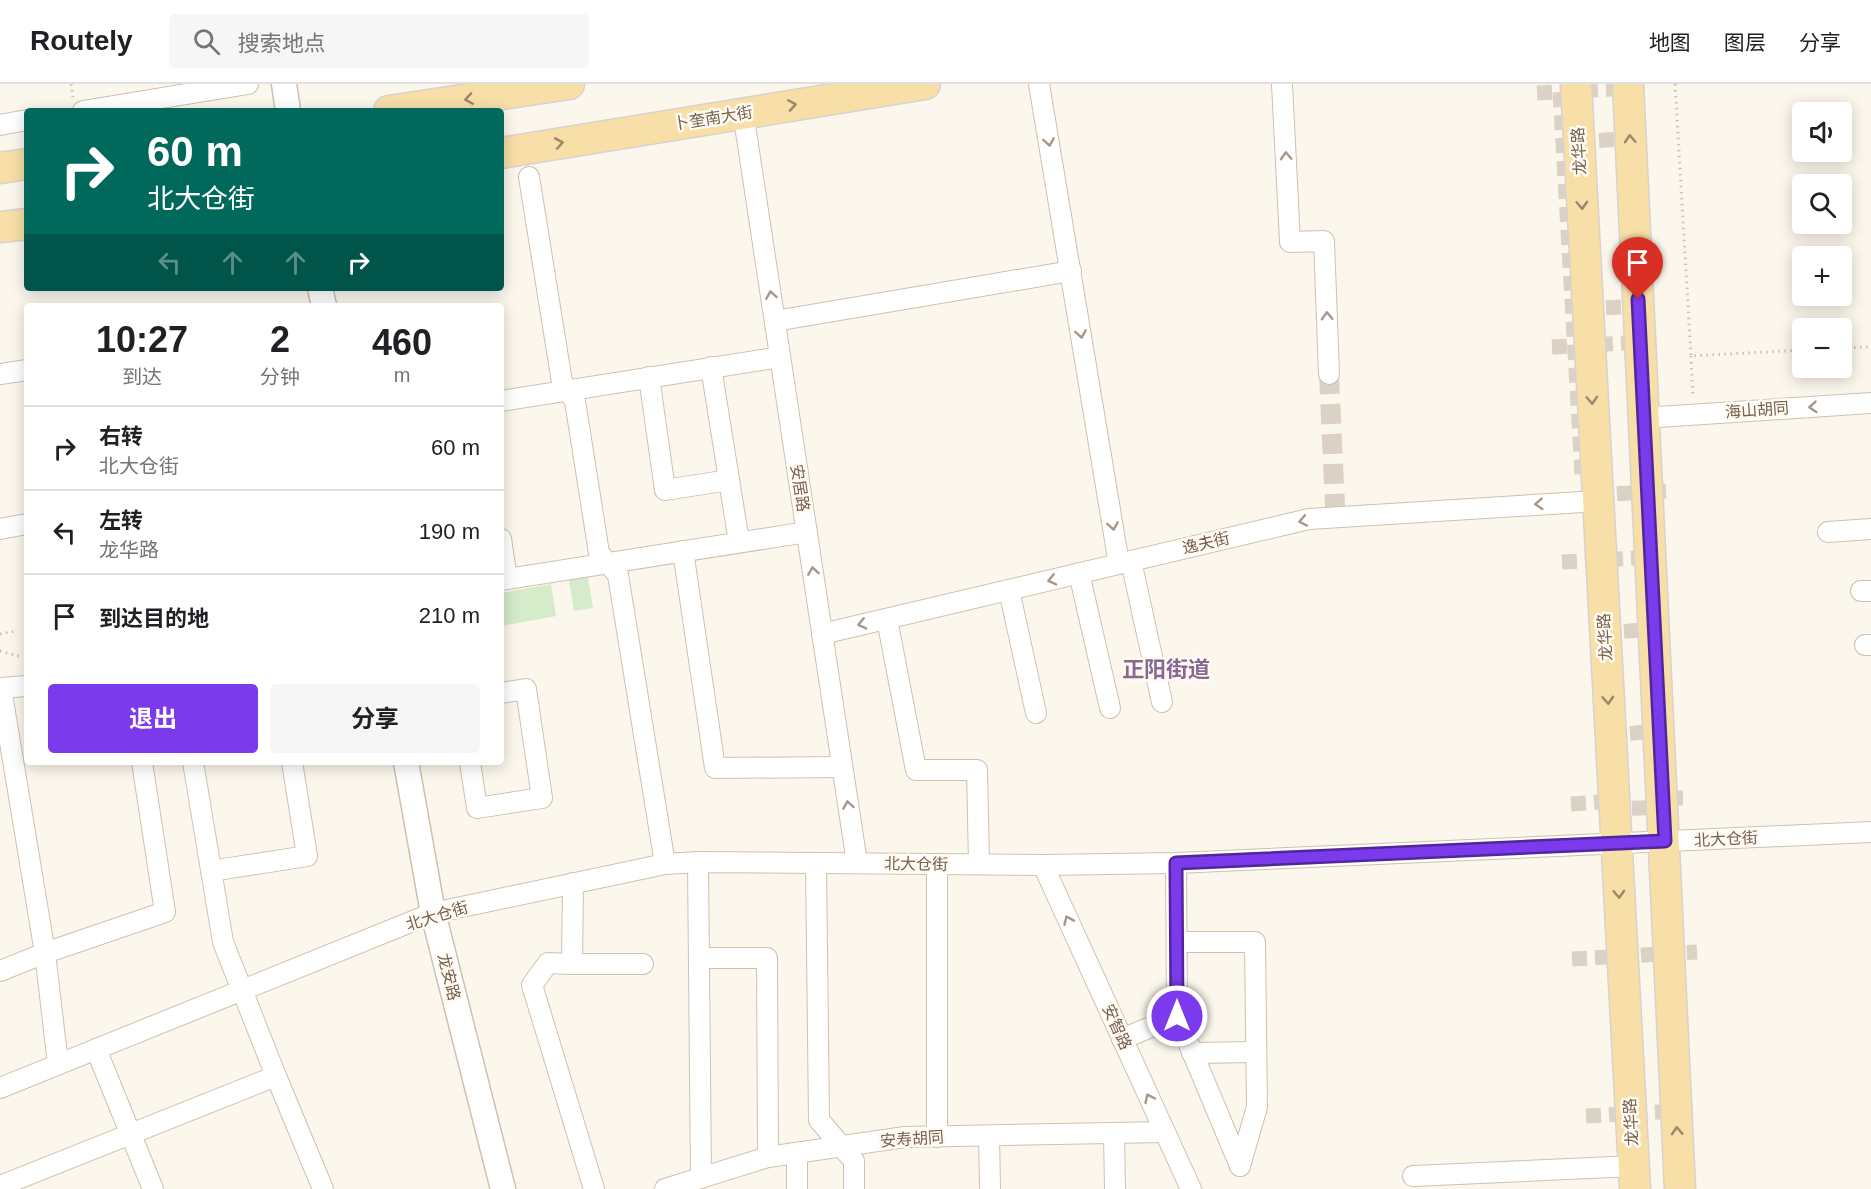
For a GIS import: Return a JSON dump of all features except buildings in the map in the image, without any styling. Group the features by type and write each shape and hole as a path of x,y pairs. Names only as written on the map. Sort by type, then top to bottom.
{"main road":[{"path":"409,108 569,84"},
{"name":"卜奎南大街","path":"504,152 925,84"},
{"name":"龙华路","path":"1576,84 1634,1178"},
{"path":"1628,84 1680,1189"},
{"path":"0,168 24,164"},
{"path":"0,227 24,224"}],"street":[{"path":"101,108 248,84"},
{"path":"284,84 288,108"},
{"path":"1039,84 1125,563 1162,702"},
{"path":"1282,84 1290,242 1324,241 1329,374"},
{"name":"安居路","path":"743,112 857,863"},
{"path":"0,125 24,121"},
{"path":"529,177 562,382 574,401 599,553 618,575 665,864"},
{"path":"775,321 1071,271"},
{"path":"504,400 780,357"},
{"path":"711,367 738,542"},
{"path":"0,374 24,370"},
{"path":"648,377 665,490 729,480"},
{"name":"海山胡同","path":"1643,418 1871,403"},
{"name":"逸夫街","path":"822,634 1335,512 1598,501"},
{"path":"0,529 24,525"},
{"path":"1828,532 1871,529"},
{"path":"504,580 807,532"},
{"path":"683,551 715,768 842,766"},
{"path":"1079,573 1110,708"},
{"path":"1009,590 1036,713"},
{"path":"887,619 916,771 978,770 979,864"},
{"path":"24,686 0,688 45,952 58,1064"},
{"path":"470,765 477,808 542,798 526,689 504,693"},
{"path":"0,971 45,952 165,912 142,765"},
{"path":"194,765 223,942 323,1189"},
{"path":"211,871 307,856 292,765"},
{"name":"龙安路","path":"407,765 433,913 503,1189"},
{"name":"北大仓街","path":"0,1088 433,913 665,864 698,862 1043,865 1176,863 1871,832"},
{"path":"698,862 701,1178"},
{"path":"816,863 819,1120 854,1161 854,1189"},
{"path":"1176,863 1177,1016 1240,1166 1257,1107 1255,942 1177,942"},
{"path":"937,1137 938,864"},
{"name":"安智路","path":"1043,865 1191,1189"},
{"path":"572,964 573,883"},
{"path":"699,958 767,958 768,1157"},
{"path":"594,1189 532,984 548,963 643,964"},
{"path":"1122,1039 1177,1016"},
{"path":"96,1049 153,1189"},
{"path":"1192,1053 1256,1052"},
{"path":"0,1186 276,1076"},
{"name":"安寿胡同","path":"665,1189 701,1178 725,1180 768,1157 905,1137 1165,1132"},
{"path":"1114,1133 1115,1189"},
{"path":"989,1136 990,1189"},
{"path":"797,1153 797,1189"},
{"path":"1413,1176 1634,1178"}],"path":[{"path":"1675,84 1694,415"},
{"path":"1852,348 1871,347"},
{"path":"1691,356 1792,351"},
{"path":"0,634 16,631"},
{"path":"0,651 22,657"}],"green space":[{"path":"588,577 593,608 574,611 569,580"},
{"path":"551,584 556,616 504,625 504,592"}],"tunnel":[{"path":"1537,93 1631,88"},
{"path":"1560,92 1582,474"},
{"path":"1576,142 1636,138"},
{"path":"1583,309 1643,306"},
{"path":"1552,347 1644,342"},
{"path":"1329,374 1335,507"},
{"path":"1594,495 1666,491"},
{"path":"1562,562 1654,557"},
{"path":"1601,633 1658,629"},
{"path":"1607,735 1664,731"},
{"path":"1668,798 1686,798"},
{"path":"1571,804 1602,802"},
{"path":"1609,809 1666,807"},
{"path":"1572,959 1697,952"},
{"path":"1586,1116 1697,1110"}],"district":[{"name":"正阳街道","path":"1166,669"}],"route":[{"path":"1177,1016 1176,863 1665,841 1638,299"}]}
